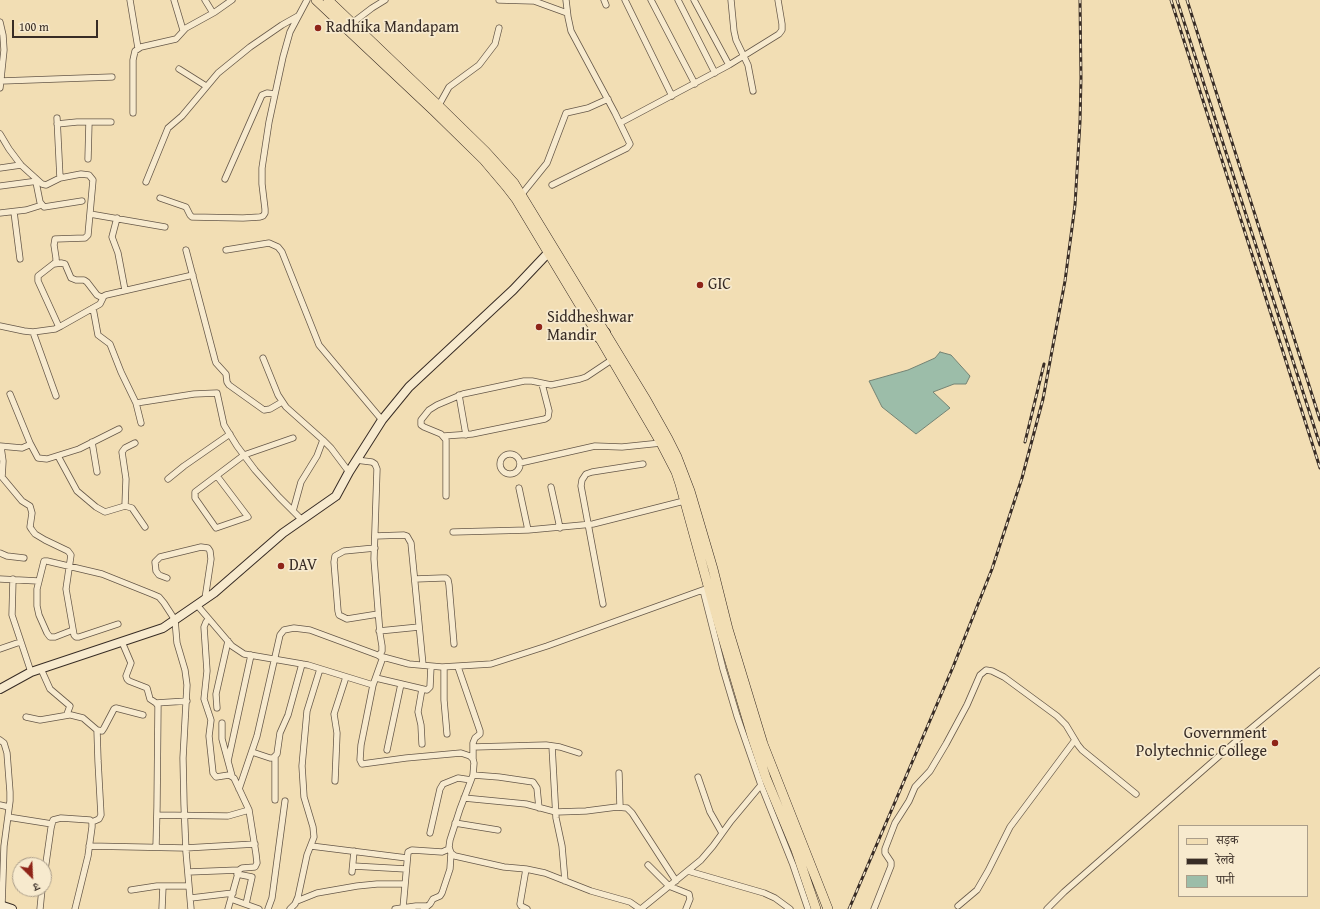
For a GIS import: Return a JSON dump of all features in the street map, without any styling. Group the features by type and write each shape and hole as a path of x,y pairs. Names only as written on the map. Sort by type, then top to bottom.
{"main road":[{"path":"316,0 349,25 439,105 506,174 522,194 602,335 613,359 676,472 710,588 728,629 763,744 828,909"},
{"path":"328,0 349,25 392,70 484,160 516,199 548,253 645,398 677,457 692,498 710,588"},
{"path":"717,602 752,736 766,778 796,850 816,909"}],"street":[{"path":"130,0 138,48"},
{"path":"174,0 184,30"},
{"path":"205,0 212,13"},
{"path":"133,113 133,60 135,51 138,48 173,40 179,37 190,25 232,0"},
{"path":"160,198 186,207 192,217 243,218 263,216 265,209 262,168 275,94 290,32 307,0"},
{"path":"349,25 383,0"},
{"path":"499,0 534,0 567,13"},
{"path":"552,185 627,148 630,144 608,99 571,31 566,0"},
{"path":"624,0 672,96"},
{"path":"651,0 695,84"},
{"path":"678,0 715,73"},
{"path":"694,0 729,65"},
{"path":"731,0 736,40 745,56 753,91"},
{"path":"620,123 715,73 779,34 782,30 782,24 778,0"},
{"path":"146,182 168,128 182,116 206,86 218,73 245,50 298,16"},
{"path":"0,22 4,50 0,88"},
{"path":"439,105 449,87 479,65 495,44 499,28"},
{"path":"179,69 206,86"},
{"path":"1,81 112,77"},
{"path":"225,178 262,95 267,93 275,94"},
{"path":"522,194 547,163 566,113 588,108 608,99"},
{"path":"60,178 57,121 111,122"},
{"path":"88,159 89,122"},
{"path":"0,134 21,165 37,182 44,185 60,178 81,174 89,175 94,180 88,235 86,237 55,239 54,245 56,260 54,264"},
{"path":"0,168 21,165"},
{"path":"0,186 37,182"},
{"path":"37,182 42,205"},
{"path":"0,213 14,212 42,205 46,207 82,201"},
{"path":"14,212 20,259"},
{"path":"90,214 165,227"},
{"path":"117,218 112,237 118,253 125,290"},
{"path":"226,250 269,243 278,247 282,252 319,345 382,420"},
{"path":"186,250 215,360 226,374 229,385 264,410 270,409 282,402"},
{"path":"0,689 31,672 164,628 214,593 283,533 336,496 356,460 382,420 409,387 513,290 548,253"},
{"path":"59,327 38,278 40,273 54,264 66,264 72,278 87,282 97,295 103,298"},
{"path":"0,326 15,330 33,332 48,330 59,327 94,308 102,303 103,298 106,295 193,275"},
{"path":"94,308 98,335 110,344 121,372 136,403 141,423"},
{"path":"33,332 56,396"},
{"path":"263,358 282,402 331,448 349,472"},
{"path":"542,384 549,411 548,417 545,419 466,434 444,436 421,425 421,420 429,410 436,405 459,395 524,381 551,385 580,379 586,377 613,359"},
{"path":"136,403 194,394 217,393 224,425 244,455 255,470 302,520"},
{"path":"10,394 30,443 38,458 47,459 79,449 119,430"},
{"path":"459,395 466,434"},
{"path":"168,479 230,434"},
{"path":"444,436 447,444 446,496"},
{"path":"217,476 248,517 216,528 194,494 198,489 244,455 293,438"},
{"path":"293,511 301,482 317,456 323,440"},
{"path":"92,442 97,472"},
{"path":"30,443 26,447 22,448 1,446 4,461 2,476 22,501 30,506 32,510 30,527 35,534 70,553 71,558 66,589 74,635 79,637 118,624"},
{"path":"124,506 126,479 122,452 125,448 135,443"},
{"path":"520,463 595,446 622,447 661,443"},
{"path":"58,456 75,490 96,507 108,512 124,506 132,508 145,527"},
{"path":"356,460 372,462 376,466 375,548 378,614 382,649 361,745 360,760 362,764 461,753 470,756 473,759"},
{"path":"603,604 587,524 581,483 584,477 592,472 643,464"},
{"path":"551,487 560,528"},
{"path":"519,488 528,530"},
{"path":"453,532 560,528 612,520 684,501"},
{"path":"375,536 404,534 408,536 412,543 423,666"},
{"path":"167,578 159,575 156,571 155,562 160,557 201,547 208,548 211,559 205,599"},
{"path":"375,548 344,551 335,556 334,562 338,611 340,615 347,619 378,614"},
{"path":"0,553 7,556 24,558"},
{"path":"73,630 52,638 48,636 37,609 38,581 44,561 69,566 118,580 155,595 164,603 175,620 177,643 186,677 187,701 183,758 184,815 191,909"},
{"path":"415,579 442,578 448,580 454,644"},
{"path":"0,579 38,581"},
{"path":"13,579 12,615 31,672"},
{"path":"239,789 262,718 281,632 287,628 318,633 381,656 409,664 458,667 491,664 547,646 710,588 733,702 761,785 793,865 808,909"},
{"path":"197,605 232,646 244,654 320,668 373,686"},
{"path":"209,619 204,627 207,671 204,699 211,720 209,736 213,773 216,777 232,776"},
{"path":"380,631 419,627"},
{"path":"217,708 216,694 228,641"},
{"path":"0,650 20,642"},
{"path":"122,642 131,663 127,672 127,679 147,688 150,699 158,706 156,848"},
{"path":"228,761 251,655"},
{"path":"275,800 275,756 280,733 288,715 302,664"},
{"path":"376,678 422,689 430,689 431,666"},
{"path":"444,667 444,700 447,734"},
{"path":"394,909 420,906 425,908 433,899 440,896 442,893 450,869 450,840 472,777 474,763 474,740 480,734 458,667"},
{"path":"290,909 297,900 307,855 314,838 304,797 302,766 307,711 320,668"},
{"path":"41,669 50,689 68,704 70,708 67,712 69,715"},
{"path":"874,909 891,866 891,862 884,849 896,823 910,801 915,787 930,771 946,744 982,672 988,670 1004,677 1051,711 1062,720 1078,745 1088,755 1136,794"},
{"path":"1047,909 1064,892 1236,741 1320,672"},
{"path":"335,782 338,733 334,714 346,677"},
{"path":"387,750 401,684"},
{"path":"422,689 418,712 421,726 422,744"},
{"path":"156,703 187,701"},
{"path":"26,717 42,720 69,715 83,718 98,730 102,731 112,712 116,708 143,715"},
{"path":"222,723 222,736 232,776 249,810 255,844 256,866 253,868 242,868 238,872 228,909"},
{"path":"47,857 53,820 61,818 88,820 92,822 99,819 101,815 98,730"},
{"path":"0,740 4,743 8,761 10,792 4,846 1,906 12,909"},
{"path":"958,906 977,890 1010,827 1075,740"},
{"path":"473,747 552,746 579,753"},
{"path":"552,746 556,812 564,858 565,880"},
{"path":"252,752 270,758 275,756"},
{"path":"619,773 620,807"},
{"path":"430,833 440,789 443,784 458,778 499,777 533,782 537,788 539,808"},
{"path":"698,777 710,812 722,833"},
{"path":"450,851 455,856 504,867 526,869 545,873 591,891 630,902 640,909 688,872 708,853 722,833 761,785"},
{"path":"464,798 526,804 556,812 586,811 620,807 627,808 632,813 676,881"},
{"path":"268,909 272,898 285,801"},
{"path":"0,805 9,807"},
{"path":"157,815 228,816 249,810"},
{"path":"8,817 52,824"},
{"path":"75,909 85,871 92,822"},
{"path":"455,823 498,830"},
{"path":"89,846 186,848 255,844"},
{"path":"311,846 407,858"},
{"path":"403,908 408,852 410,850 450,851"},
{"path":"354,851 352,869 406,868"},
{"path":"648,865 669,886 689,894 690,899 686,909"},
{"path":"526,869 520,904 527,909"},
{"path":"188,872 238,872 252,877 246,904"},
{"path":"688,872 764,893 775,898 790,909"},
{"path":"297,900 318,893 362,886 405,884"},
{"path":"131,890 163,886 189,886"},
{"path":"162,909 163,886"},
{"path":"190,898 233,893"},
{"path":"40,909 41,897"},
{"path":"231,900 259,909"}],"water":[{"path":"940,352 951,355 970,376 966,384 954,384 933,392 950,408 916,434 882,407 869,381 908,370 935,358"}],"railway":[{"path":"849,909 953,667 992,569 1022,478 1043,399 1065,281 1075,205 1080,122 1080,0"},
{"path":"1171,0 1320,468"},
{"path":"1177,0 1320,445"},
{"path":"1187,0 1320,420"},
{"path":"1025,442 1044,364"}],"place":[{"name":"Radhika Mandapam","path":"318,28"},
{"name":"GIC","path":"700,285"},
{"name":"Siddheshwar Mandir","path":"539,327"},
{"name":"DAV","path":"281,566"},
{"name":"Government Polytechnic College","path":"1275,743"}]}
